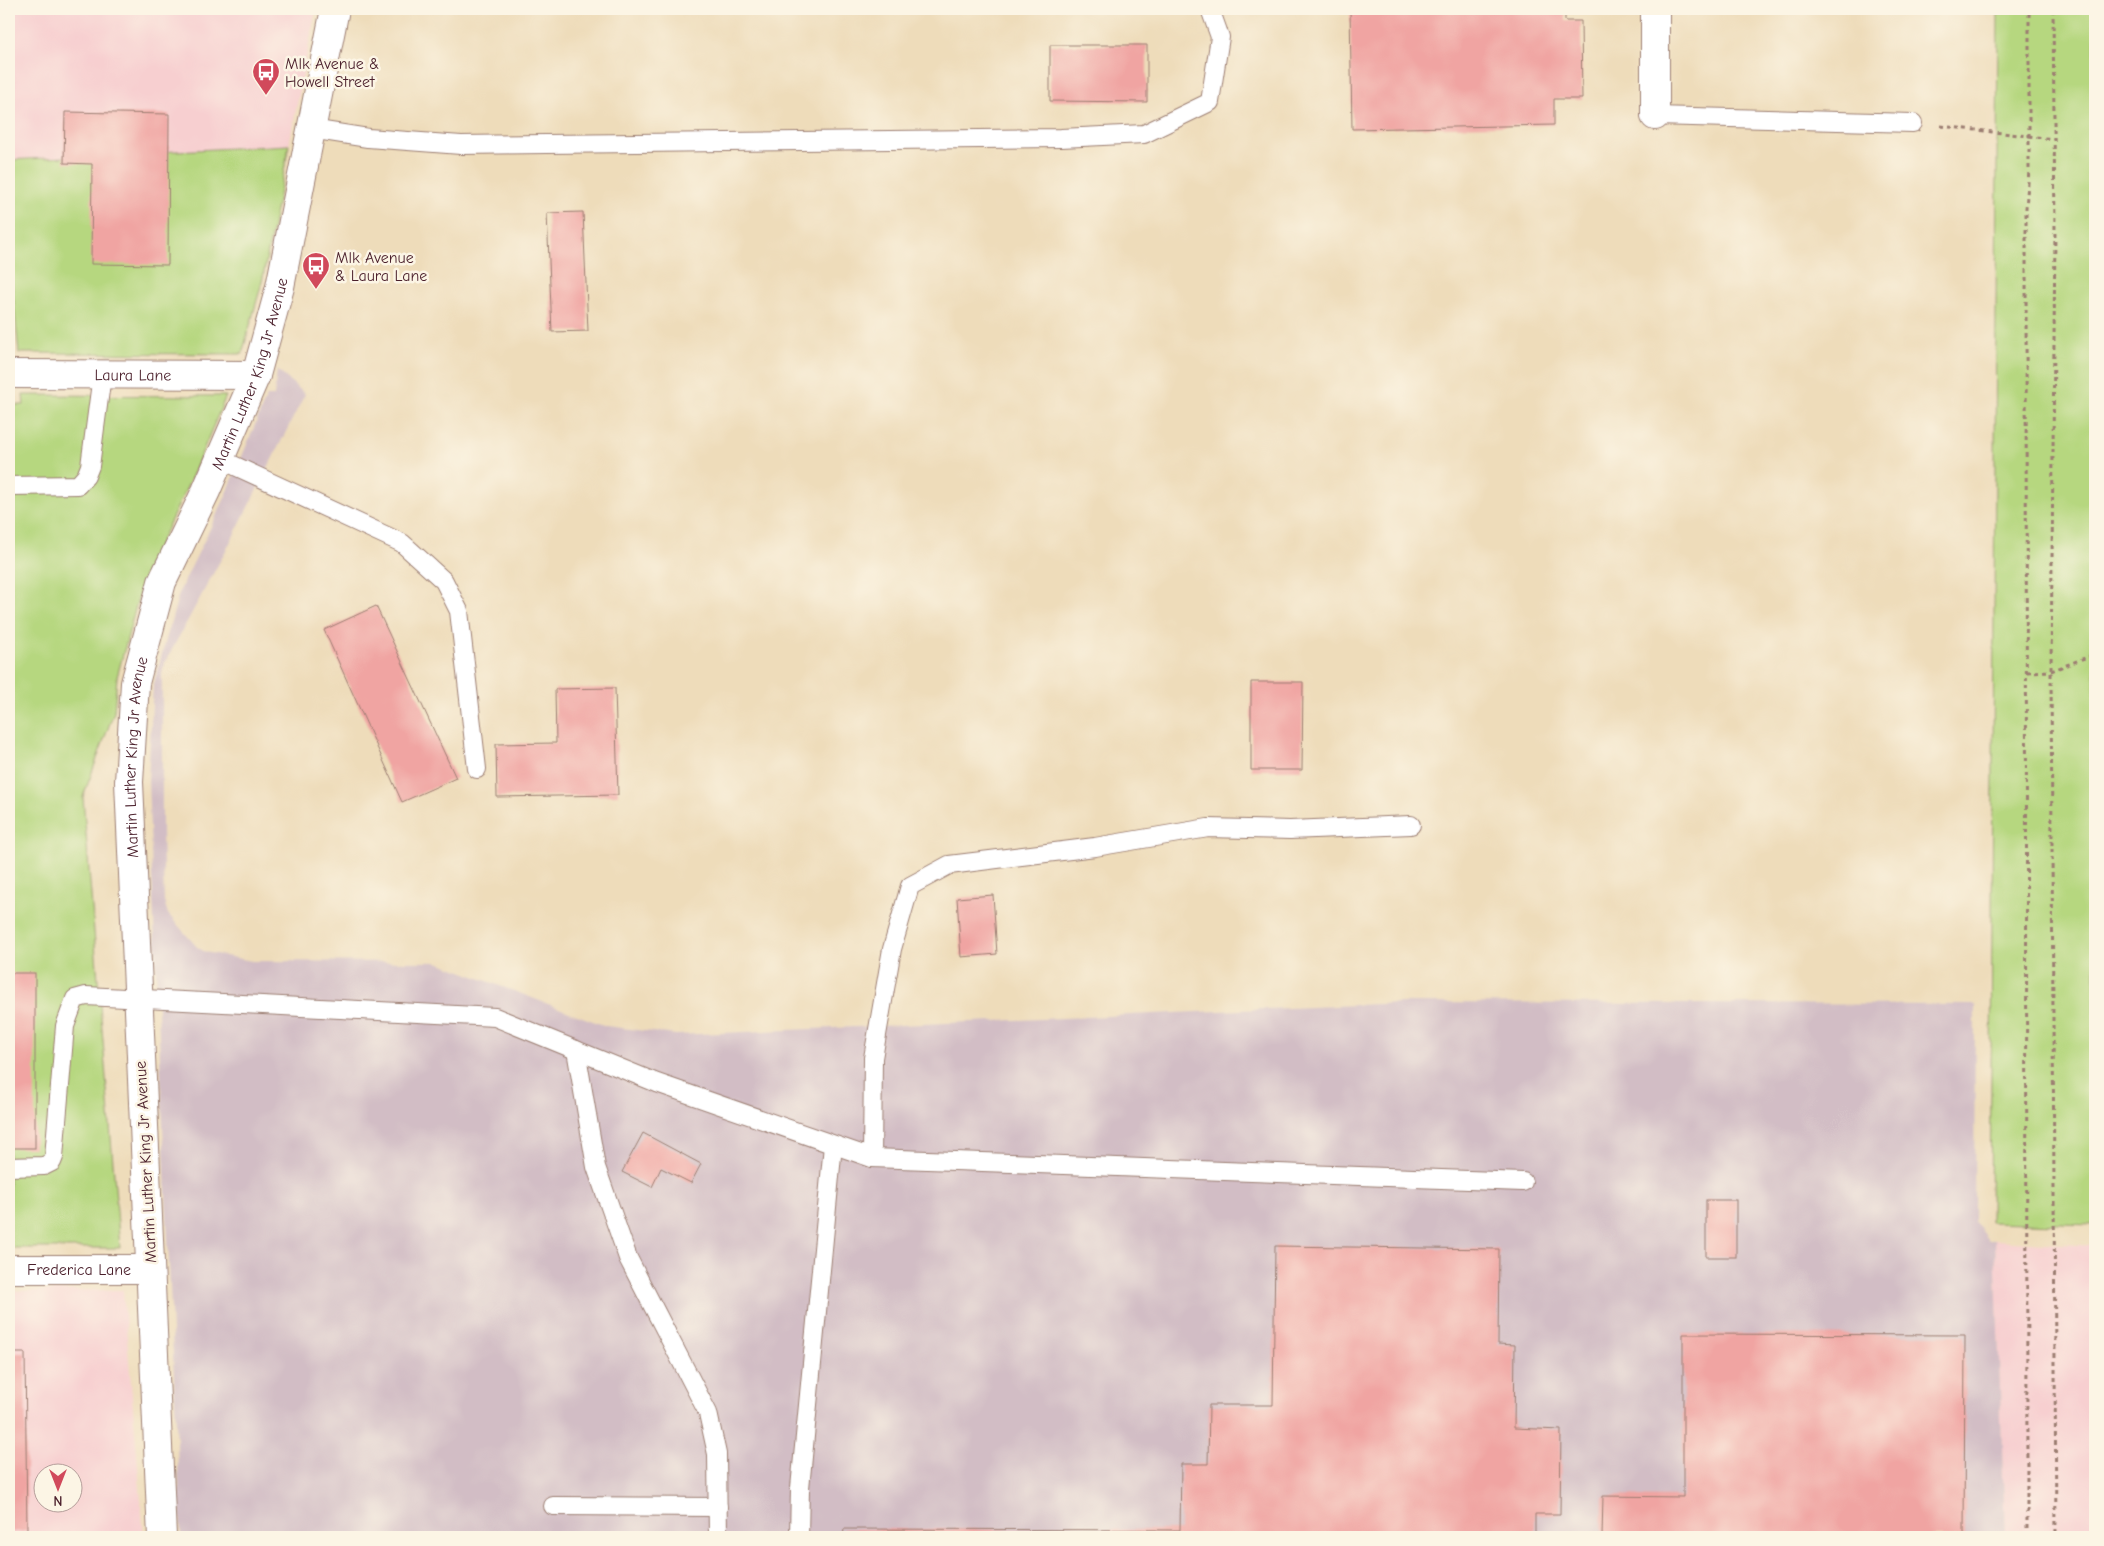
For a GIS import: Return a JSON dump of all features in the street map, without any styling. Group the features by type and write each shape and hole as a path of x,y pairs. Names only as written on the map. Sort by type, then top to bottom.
{"street":[{"name":"Martin Luther King Jr Avenue","path":"162,1537 129,782 134,683 162,582 220,459 256,375 280,287 335,9"},
{"path":"1654,9 1655,116"},
{"name":"Laura Lane","path":"9,374 256,375"},
{"name":"Frederica Lane","path":"9,1269 150,1269"}],"lane":[{"path":"312,129 368,138 461,144 1061,138 1144,134 1210,102 1220,37 1210,9"},
{"path":"1655,116 1913,123"},
{"path":"9,486 78,485 86,476 90,466 102,375"},
{"path":"220,459 402,543 444,581 459,611 477,769"},
{"path":"872,1158 873,1058 892,948 910,886 949,864 1095,847 1208,828 1290,830 1411,825"},
{"path":"9,1168 44,1166 52,1162 54,1157 65,1026 75,999 86,996 495,1017 657,1083 872,1158 1524,1182"},
{"path":"576,1050 596,1167 628,1258 708,1413 717,1454 718,1537"},
{"path":"799,1537 800,1488 833,1145"},
{"path":"553,1506 718,1507"}],"path":[{"path":"2027,1537 2026,208 2029,170 2029,9"},
{"path":"2053,9 2052,671 2056,1537"},
{"path":"1913,123 2054,139"},
{"path":"2027,672 2052,671 2095,654"}],"shaded area":[{"path":"9,9 316,9 289,145 9,160"},
{"path":"277,370 305,394 232,539 164,664 162,674 164,901 168,914 197,947 205,952 252,961 437,962 606,1026 676,1035 1402,1003 1975,1005 1974,1221 1989,1240 1995,1240 2005,1537 181,1537 148,782 153,686 180,590 224,500 267,396 274,396"},
{"path":"1995,1240 2095,1246 2095,1537 2005,1537"},
{"path":"123,1290 144,1537 9,1537 9,1291"}],"green space":[{"path":"1998,9 2095,9 2095,1225 1990,1222"},
{"path":"289,145 262,282 242,354 19,353 9,253 9,160"},
{"path":"23,395 226,396 190,481 144,576 117,677 114,712 83,797 120,1248 9,1248 9,405 24,405"}],"building":[{"path":"1350,9 1565,9 1565,21 1581,21 1582,99 1554,99 1554,125 1352,129"},
{"path":"1050,45 1147,45 1147,102 1050,101"},
{"path":"65,112 169,114 168,265 91,264 92,164 64,163"},
{"path":"583,212 588,331 552,332 547,213"},
{"path":"376,606 456,778 402,802 324,630"},
{"path":"1251,682 1303,682 1302,770 1251,770"},
{"path":"615,688 618,795 497,797 496,744 556,743 555,689"},
{"path":"993,895 997,954 961,957 957,898"},
{"path":"9,973 35,973 35,1148 9,1148"},
{"path":"643,1133 701,1164 691,1183 661,1168 652,1187 622,1172"},
{"path":"1706,1200 1736,1200 1736,1257 1706,1257"},
{"path":"1275,1246 1499,1249 1498,1344 1515,1345 1514,1428 1561,1430 1560,1514 1535,1514 1535,1537 843,1537 844,1529 1180,1530 1181,1464 1208,1464 1209,1405 1273,1405"},
{"path":"1683,1334 1965,1335 1964,1537 1602,1537 1603,1496 1683,1497"},
{"path":"9,1353 25,1353 27,1531 9,1532"}],"place":[{"name":"Mlk Avenue & Howell Street","path":"266,96"},
{"name":"Mlk Avenue & Laura Lane","path":"316,290"}]}
